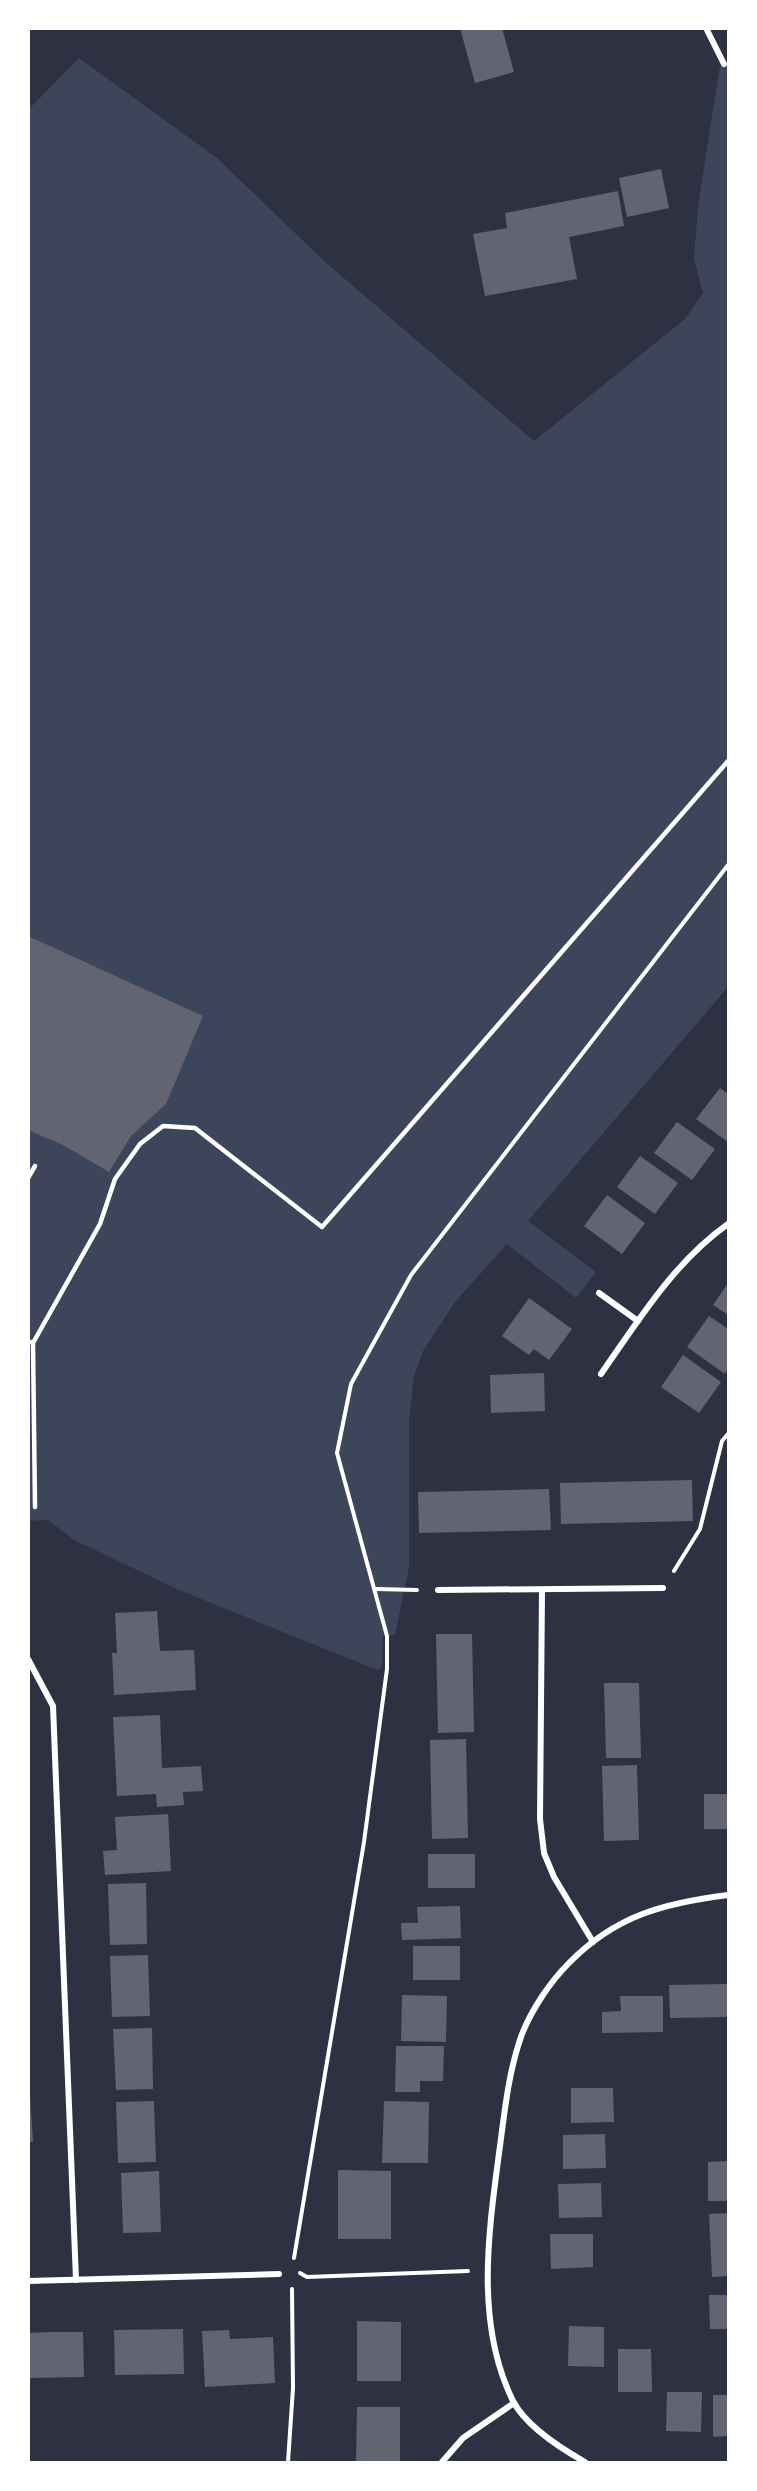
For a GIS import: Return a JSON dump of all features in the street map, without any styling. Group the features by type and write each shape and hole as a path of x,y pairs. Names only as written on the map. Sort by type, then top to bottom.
{"street":[{"path":"706,28 724,64"},
{"path":"601,1374 638,1321 702,1242 729,1224"},
{"path":"599,1293 638,1321"},
{"path":"438,1590 663,1588"},
{"path":"542,1590 540,1819 544,1853 592,1942"},
{"path":"28,1659 53,1706 76,2280"},
{"path":"585,2463 551,2443 514,2403 501,2369 493,2335 487,2270 493,2199 510,2077 522,2033 544,1992 568,1963 592,1942 643,1912 679,1901 729,1895"},
{"path":"28,2281 279,2274"},
{"path":"442,2463 463,2439 514,2403"}],"lane":[{"path":"35,1507 31,1342 100,1224 115,1179 140,1144 163,1126 195,1128 322,1227 729,761"},
{"path":"28,1178 35,1166"}],"path":[{"path":"288,2463 293,2388 291,2274 364,1842 387,1669 387,1636 338,1454 351,1384 411,1275 729,865"},
{"path":"663,1588 700,1529 722,1441 729,1434"},
{"path":"376,1589 404,1590"},
{"path":"279,2274 307,2277 487,2270"}],"shaded area":[{"path":"79,58 217,158 323,260 534,441 685,319 703,293 694,259 698,206 720,65 728,61 728,987 528,1221 596,1272 576,1298 507,1244 455,1302 423,1351 414,1376 409,1422 409,1567 395,1635 383,1636 382,1668 377,1670 179,1590 74,1540 48,1520 29,1521 28,110"}],"building":[{"path":"460,28 502,28 514,72 475,83"},
{"path":"661,169 669,208 627,217 619,178"},
{"path":"618,191 624,226 569,237 577,279 485,296 473,234 507,228 505,213"},
{"path":"28,936 203,1016 166,1104 131,1136 109,1172 63,1145 28,1130"},
{"path":"720,1088 728,1094 728,1142 696,1119"},
{"path":"677,1122 715,1149 692,1180 654,1153"},
{"path":"640,1156 678,1183 655,1214 617,1187"},
{"path":"607,1195 645,1223 622,1254 584,1226"},
{"path":"728,1283 728,1315 713,1305"},
{"path":"529,1298 572,1329 549,1360 534,1349 529,1355 502,1336"},
{"path":"709,1316 728,1329 728,1368 725,1374 687,1347"},
{"path":"683,1355 721,1382 699,1413 661,1387"},
{"path":"544,1373 545,1411 491,1413 490,1375"},
{"path":"692,1480 693,1521 561,1524 560,1483"},
{"path":"549,1489 551,1530 419,1533 418,1492"},
{"path":"157,1611 160,1651 194,1650 196,1690 114,1695 112,1653 117,1653 115,1613"},
{"path":"436,1634 472,1634 474,1732 438,1733"},
{"path":"604,1683 639,1683 641,1758 606,1758"},
{"path":"160,1715 162,1768 201,1766 203,1791 183,1792 184,1805 157,1807 156,1794 117,1796 113,1717"},
{"path":"466,1739 468,1838 432,1839 430,1740"},
{"path":"637,1765 639,1840 604,1841 602,1766"},
{"path":"704,1794 728,1794 728,1829 704,1829"},
{"path":"168,1814 171,1871 105,1875 103,1851 117,1850 115,1817"},
{"path":"428,1854 475,1854 475,1888 428,1888"},
{"path":"146,1883 147,1944 110,1945 108,1884"},
{"path":"460,1906 461,1938 402,1940 401,1923 418,1923 417,1907"},
{"path":"413,1946 460,1946 460,1980 413,1980"},
{"path":"148,1955 150,2016 112,2017 110,1956"},
{"path":"728,1984 728,2017 670,2018 669,1985"},
{"path":"402,1995 447,1996 446,2042 401,2041"},
{"path":"620,1996 663,1996 663,2032 602,2033 602,2012 621,2011"},
{"path":"152,2028 153,2089 116,2090 113,2029"},
{"path":"396,2046 444,2046 443,2081 420,2081 420,2092 395,2092"},
{"path":"571,2088 613,2088 614,2122 571,2123"},
{"path":"28,2095 30,2095 33,2142 28,2142"},
{"path":"154,2101 156,2162 118,2163 116,2102"},
{"path":"384,2101 429,2102 428,2163 382,2163"},
{"path":"605,2134 606,2168 563,2169 563,2135"},
{"path":"728,2161 728,2201 708,2201 708,2162"},
{"path":"338,2170 391,2171 391,2239 338,2239"},
{"path":"159,2171 161,2232 123,2233 121,2173"},
{"path":"601,2183 602,2217 559,2218 558,2184"},
{"path":"728,2213 728,2276 712,2277 709,2214"},
{"path":"550,2234 593,2234 593,2267 551,2269"},
{"path":"709,2295 728,2295 728,2329 710,2329"},
{"path":"357,2321 401,2322 401,2381 357,2381"},
{"path":"569,2326 604,2327 604,2367 568,2366"},
{"path":"183,2329 184,2374 115,2375 114,2330"},
{"path":"229,2330 230,2339 273,2337 275,2383 205,2387 202,2331"},
{"path":"83,2332 84,2377 28,2378 28,2333"},
{"path":"618,2349 651,2349 652,2392 618,2392"},
{"path":"667,2392 702,2392 701,2432 666,2431"},
{"path":"713,2395 728,2395 728,2436 713,2437"},
{"path":"357,2407 400,2407 400,2462 356,2462"}]}
